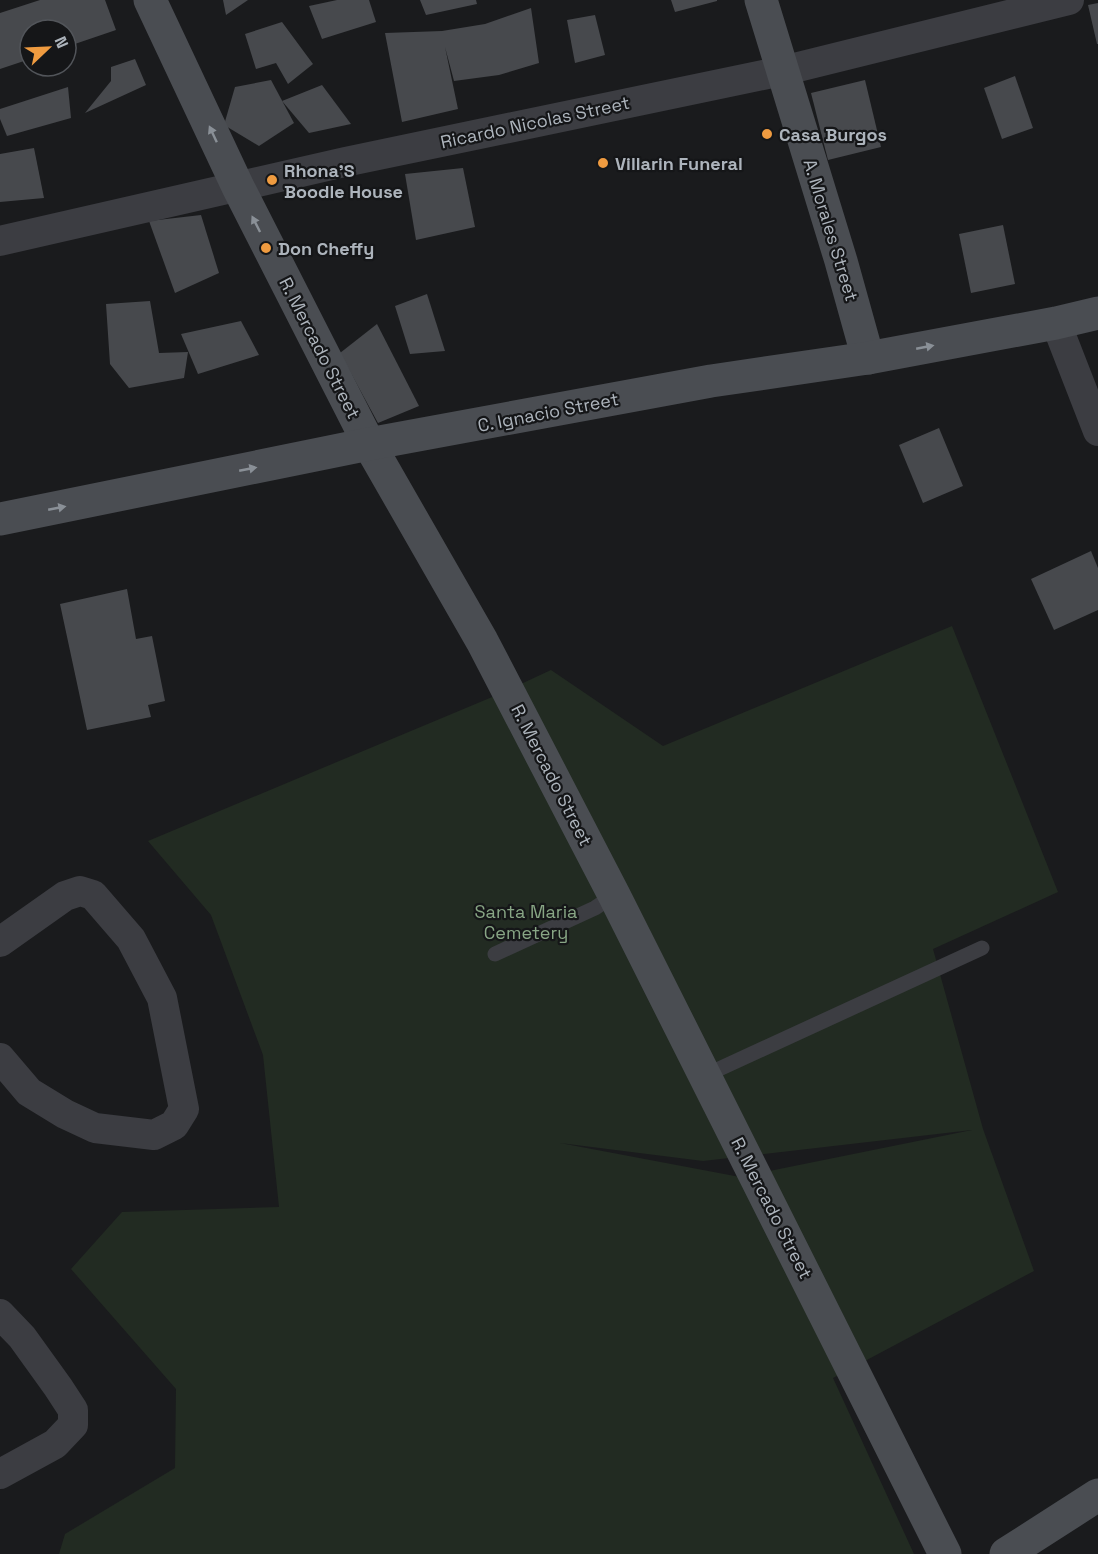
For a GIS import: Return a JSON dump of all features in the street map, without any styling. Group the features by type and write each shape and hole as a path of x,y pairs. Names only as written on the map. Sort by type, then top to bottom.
{"street":[{"name":"R. Mercado Street","path":"150,0 237,187 369,444 482,640 615,895 945,1554"},
{"name":"A. Morales Street","path":"761,0 842,261 868,358"},
{"name":"Ricardo Nicolas Street","path":"0,241 237,187 782,71 1069,0"},
{"name":"C. Ignacio Street","path":"0,519 369,444 711,381 868,358 1098,313"},
{"path":"1056,323 1098,431"},
{"path":"0,942 65,896 80,891 93,895 131,939 162,998 184,1109 174,1125 154,1135 95,1128 65,1114 29,1092 0,1058"},
{"path":"0,1314 22,1337 73,1410 73,1425 55,1444 0,1474"},
{"path":"1006,1554 1098,1495"}],"lane":[{"path":"495,954 595,908 615,895"},
{"path":"706,1075 982,948"}],"green space":[{"name":"Santa Maria Cemetery","path":"952,626 1058,892 933,949 983,1129 1034,1271 833,1378 914,1554 59,1554 65,1534 175,1468 176,1389 71,1269 122,1212 279,1207 263,1055 211,915 148,841 497,695 551,670 663,746","holes":["972,1130 740,1177 560,1143 703,1161"]}],"building":[{"path":"40,0 105,0 116,30 78,43 78,18 18,18 18,63 0,69 0,13"},
{"path":"223,0 248,0 226,15"},
{"path":"337,0 369,0 376,22 322,39 309,6"},
{"path":"420,0 476,0 477,4 426,15"},
{"path":"671,0 717,0 717,1 675,12"},
{"path":"1098,3 1098,44 1097,44 1088,5"},
{"path":"531,8 539,63 499,75 454,81 445,47 458,109 402,122 385,33 442,31 485,24"},
{"path":"595,15 605,55 575,63 567,20"},
{"path":"282,22 313,64 288,84 276,63 256,69 245,34"},
{"path":"135,59 146,85 85,113 111,81 111,67"},
{"path":"1015,76 1033,128 1002,139 984,88"},
{"path":"271,80 294,123 259,146 224,125 235,87"},
{"path":"865,80 881,147 828,160 811,93"},
{"path":"322,85 351,124 309,133 282,101"},
{"path":"68,87 71,118 7,136 0,119 0,109"},
{"path":"34,148 44,198 0,202 0,154"},
{"path":"463,168 475,227 416,240 405,174"},
{"path":"201,215 219,273 175,293 149,221"},
{"path":"1003,225 1015,284 971,293 959,234"},
{"path":"427,294 445,351 410,354 395,306"},
{"path":"150,301 159,353 188,352 184,378 129,388 110,364 106,304"},
{"path":"241,321 259,355 198,374 181,334"},
{"path":"377,324 419,406 378,423 340,353"},
{"path":"939,428 963,486 923,503 899,445"},
{"path":"1091,551 1098,568 1098,610 1054,630 1031,579"},
{"path":"127,589 136,639 152,636 165,701 148,705 151,717 87,730 60,604"}],"place":[{"name":"Casa Burgos","path":"767,134"},
{"name":"Villarin Funeral","path":"603,163"},
{"name":"Rhona’S Boodle House","path":"272,180"},
{"name":"Don Cheffy","path":"266,248"}]}
